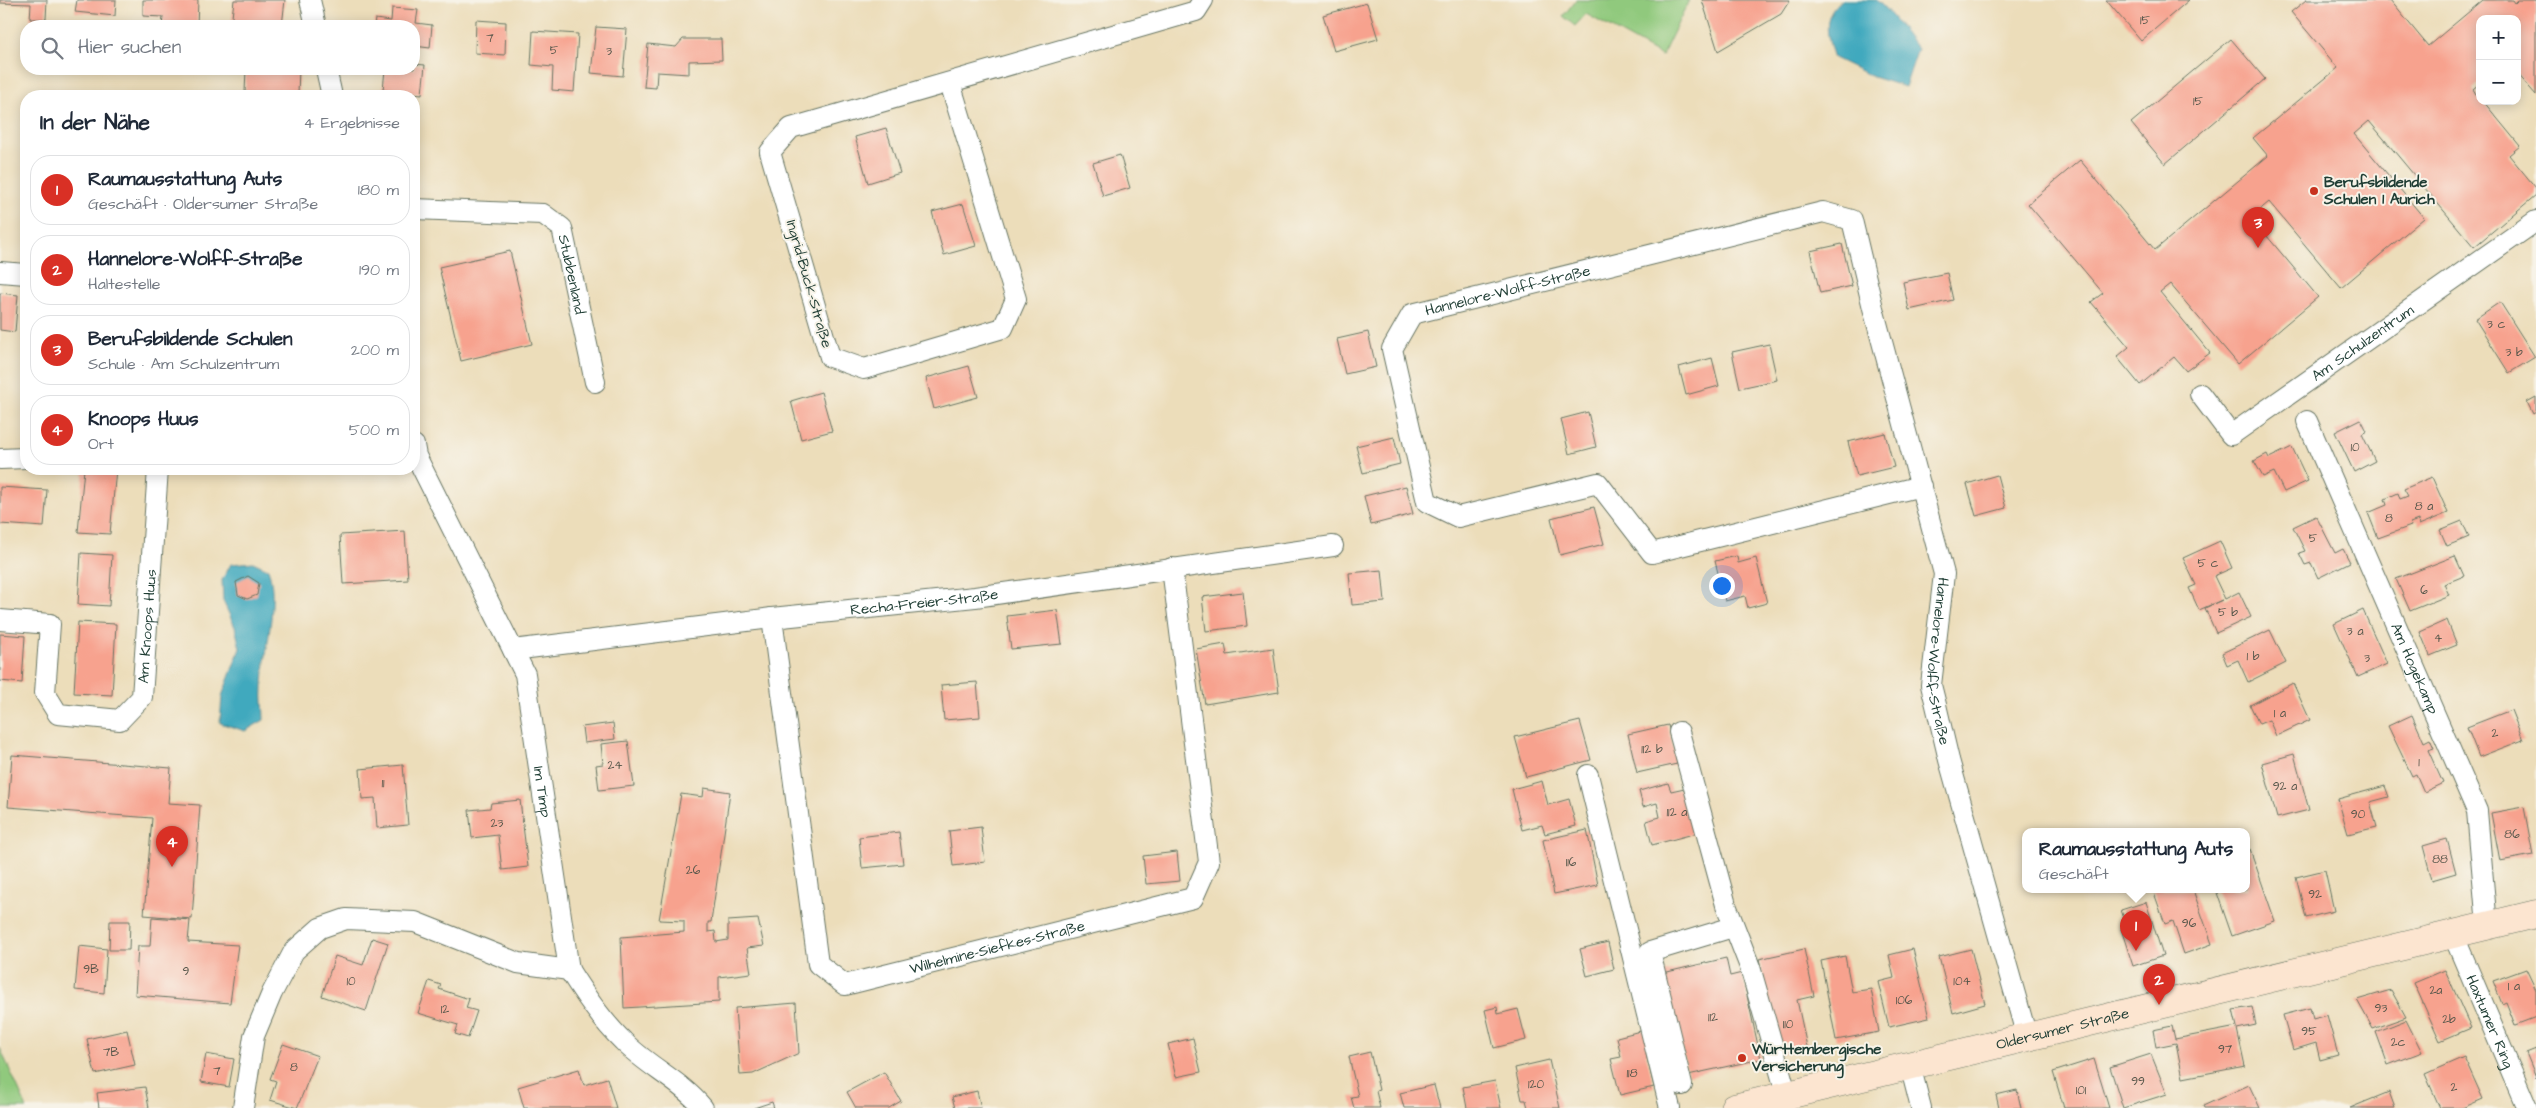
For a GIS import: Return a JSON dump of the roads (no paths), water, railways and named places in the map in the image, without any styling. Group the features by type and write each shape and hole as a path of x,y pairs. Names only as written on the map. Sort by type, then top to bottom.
{"main road":[{"name":"Oldersumer Straße","path":"1734,1108 2536,914"}],"street":[{"path":"310,0 315,20"},
{"name":"Ingrid-Buck-Straße","path":"950,83 1016,299 1003,328 864,369 830,357 770,152 791,128 1196,11 1203,0"},
{"path":"327,75 331,90"},
{"name":"Stubbenland","path":"420,209 543,214 562,228 595,382"},
{"name":"Hannelore-Wolff-Straße","path":"1921,486 1652,553 1598,483 1458,517 1427,502 1392,349 1412,314 1823,212 1852,220 1875,318 1921,486 1944,574 1931,685 1949,760 2028,1037"},
{"name":"Am Schulzentrum","path":"2200,394 2231,435 2536,221"},
{"path":"0,272 20,274"},
{"name":"Am Hogekamp","path":"2307,420 2477,811 2487,926"},
{"path":"0,458 20,458"},
{"name":"Im Timp","path":"420,462 524,674 569,970 580,988 623,1041 684,1089 703,1108"},
{"name":"Am Knoops Huus","path":"0,620 50,624 45,693 58,714 120,720 142,697 158,475"},
{"name":"Recha-Freier-Straße","path":"513,650 772,618 975,597 1333,546"},
{"name":"Wilhelmine-Siefkes-Straße","path":"772,618 818,964 845,984 1193,898 1210,862 1172,568"},
{"path":"1679,732 1733,927 1750,967 1787,1096"},
{"path":"1588,775 1670,1108"},
{"path":"243,1108 254,1036 272,993 294,951 320,928 346,919 415,922 518,963 569,970"},
{"path":"1682,1085 1650,952 1733,927"},
{"name":"Haxtumer Ring","path":"2453,934 2527,1108"},
{"path":"1910,1065 1921,1108"}],"water":[{"path":"1841,0 1877,0 1918,49 1905,87 1873,77 1834,58 1827,27 1830,13"},
{"path":"253,562 268,569 271,582 272,611 264,674 264,720 245,731 220,723 222,696 240,648 235,627 223,601 222,580 231,564"}],"place":[{"name":"Berufsbildende Schulen 1 Aurich","path":"2314,191"},
{"name":"Berufsbildende Schulen","path":"2258,248"},
{"name":"Knoops Huus","path":"172,867"},
{"name":"Raumausstattung Auts","path":"2136,951"},
{"name":"Hannelore-Wolff-Straße","path":"2159,1005"},
{"name":"Württembergische Versicherung","path":"1742,1058"}]}
